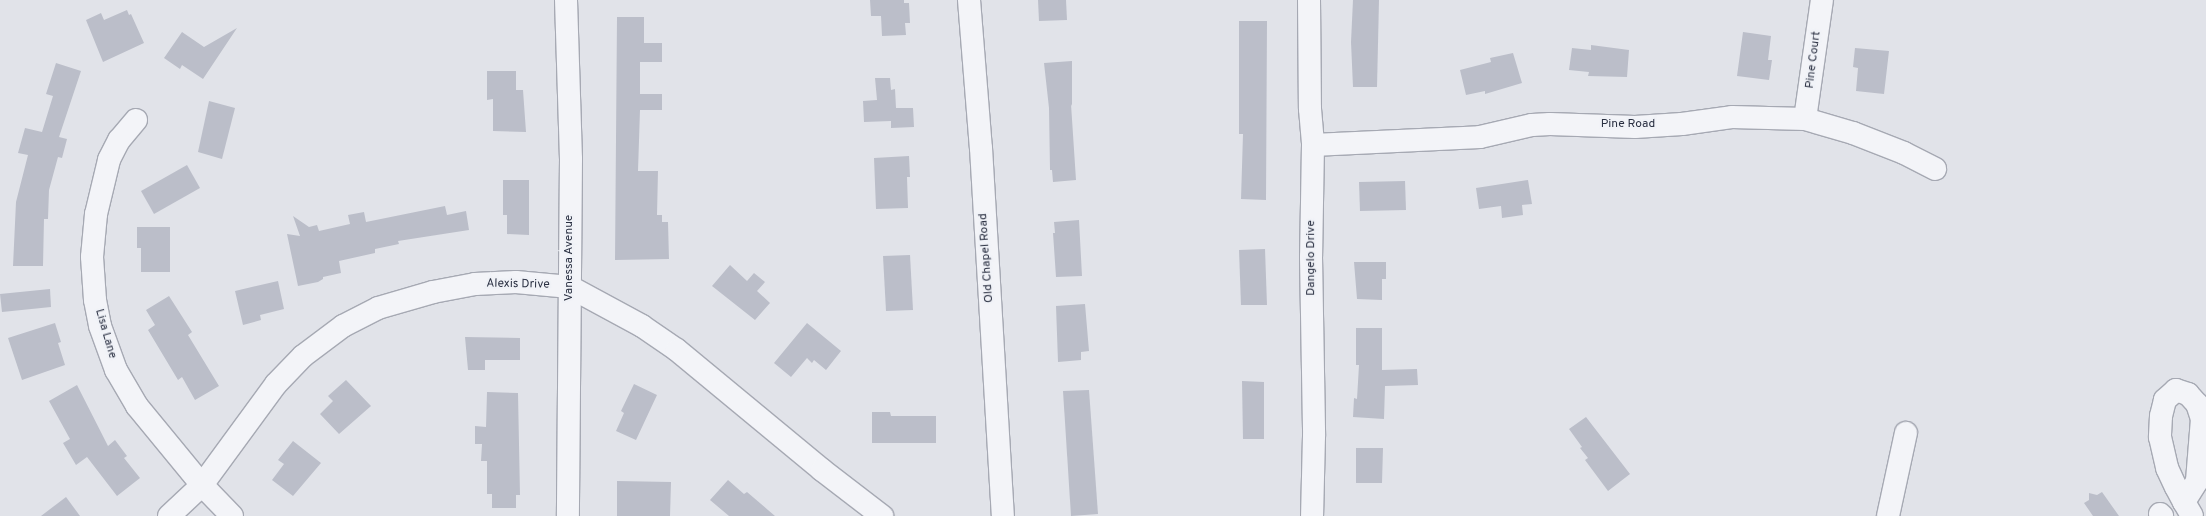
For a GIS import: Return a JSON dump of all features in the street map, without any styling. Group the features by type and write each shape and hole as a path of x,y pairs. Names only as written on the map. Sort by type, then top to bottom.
{"street":[{"name":"Vanessa Avenue","path":"566,0 570,159 568,516"},
{"name":"Old Chapel Road","path":"969,0 1003,516"},
{"name":"Dangelo Drive","path":"1309,0 1310,109 1313,145 1311,257 1314,436 1312,516"},
{"name":"Pine Court","path":"1805,119 1822,0"},
{"name":"Pine Road","path":"1313,145 1480,137 1532,125 1634,126 1682,124 1732,116 1805,119 1853,133 1904,153 1935,169"},
{"name":"Lisa Lane","path":"136,120 114,148 105,171 93,242 95,300 108,349 125,388 137,406 202,485 232,516"},
{"name":"Alexis Drive","path":"170,516 202,485 283,377 318,344 359,317 401,300 474,284 516,282 570,286 642,326 677,350 822,470 882,516"},
{"path":"1888,516 1906,432"}],"building":[{"path":"870,0 904,0 904,3 909,3 910,23 905,23 906,35 882,36 881,16 871,16"},
{"path":"1038,0 1066,0 1067,20 1039,21"},
{"path":"1353,0 1379,0 1377,87 1353,87 1351,42"},
{"path":"127,10 129,15 131,14 144,43 103,62 86,20 101,13 104,20"},
{"path":"617,17 644,17 644,43 662,43 662,62 640,62 640,94 662,94 662,110 640,110 638,171 658,171 657,215 662,215 662,222 668,222 669,259 615,260"},
{"path":"1239,21 1267,21 1266,200 1241,199 1243,134 1239,134"},
{"path":"237,28 203,79 182,65 180,69 164,58 182,32 204,47"},
{"path":"1743,32 1771,36 1768,60 1772,60 1769,80 1737,76"},
{"path":"1591,45 1629,50 1627,77 1588,76 1589,72 1569,70 1572,48 1591,50"},
{"path":"1855,48 1889,51 1884,94 1856,91 1858,68 1853,67"},
{"path":"1513,53 1522,83 1485,94 1485,91 1466,95 1460,70 1491,62 1490,58"},
{"path":"1072,61 1072,106 1071,104 1076,180 1053,182 1052,170 1050,170 1049,108 1044,63"},
{"path":"56,63 81,71 59,137 67,139 62,158 58,157 49,190 48,219 44,219 43,266 13,266 16,202 28,155 18,153 25,128 42,132 53,96 46,94"},
{"path":"487,71 516,71 516,90 523,90 526,132 493,131 493,99 487,100"},
{"path":"875,78 890,78 891,90 895,89 896,108 913,108 914,127 891,128 891,121 864,122 863,101 877,100"},
{"path":"209,101 235,108 222,159 198,152"},
{"path":"909,156 910,177 907,177 908,208 876,209 874,158"},
{"path":"187,165 200,188 154,214 141,191"},
{"path":"503,180 529,180 529,235 507,234 507,215 503,215"},
{"path":"1528,180 1532,204 1522,205 1523,215 1502,218 1501,206 1479,209 1476,188"},
{"path":"1405,181 1406,210 1360,211 1359,182"},
{"path":"445,206 447,215 466,211 469,230 398,241 399,244 375,249 375,253 339,261 341,273 323,277 318,282 298,286 287,234 300,236 293,216 309,227 317,225 319,231 350,224 348,215 364,212 366,222"},
{"path":"1079,220 1082,276 1056,277 1054,222"},
{"path":"137,227 170,227 170,272 141,272 141,248 137,248"},
{"path":"1265,249 1267,305 1241,305 1239,250"},
{"path":"910,255 913,310 886,311 883,256"},
{"path":"1354,262 1386,262 1386,279 1382,279 1382,300 1357,299"},
{"path":"730,265 747,281 754,273 765,282 757,291 770,303 755,320 712,286"},
{"path":"278,281 284,309 260,315 261,320 243,325 235,291"},
{"path":"50,289 51,307 2,312 0,294"},
{"path":"169,296 192,332 188,335 219,386 195,400 182,377 178,380 148,330 155,325 146,310"},
{"path":"1085,304 1089,351 1081,352 1081,360 1058,362 1056,306"},
{"path":"55,323 61,342 58,343 65,365 22,380 8,338"},
{"path":"807,323 841,351 826,370 814,360 812,363 807,358 791,377 774,363"},
{"path":"1356,328 1382,328 1382,370 1417,369 1418,385 1385,386 1384,419 1353,417 1354,398 1357,399 1359,365 1356,365"},
{"path":"465,337 520,338 520,360 485,360 485,370 468,370"},
{"path":"346,380 371,406 339,434 320,414 333,401 328,396"},
{"path":"1242,381 1264,382 1264,439 1243,439"},
{"path":"634,384 657,395 636,440 616,431 624,413 621,411"},
{"path":"77,385 108,446 115,440 127,456 124,458 140,478 117,496 87,457 76,465 63,443 70,439 49,401"},
{"path":"1089,390 1098,514 1071,516 1063,391"},
{"path":"487,392 518,393 520,495 516,495 516,508 492,508 492,494 487,494 487,461 481,461 482,444 475,444 475,426 486,427"},
{"path":"872,412 890,412 891,416 936,416 936,443 872,443"},
{"path":"1586,417 1630,474 1608,491 1585,460 1588,458 1569,429"},
{"path":"293,441 321,463 293,496 272,480 284,464 278,460"},
{"path":"1356,448 1383,448 1382,483 1356,483"},
{"path":"728,480 744,494 747,492 775,516 729,516 710,500"},
{"path":"617,481 671,482 670,516 617,516"},
{"path":"2102,492 2119,516 2093,516 2084,503 2089,500 2089,493 2097,495"},
{"path":"66,497 80,516 41,516"}]}
